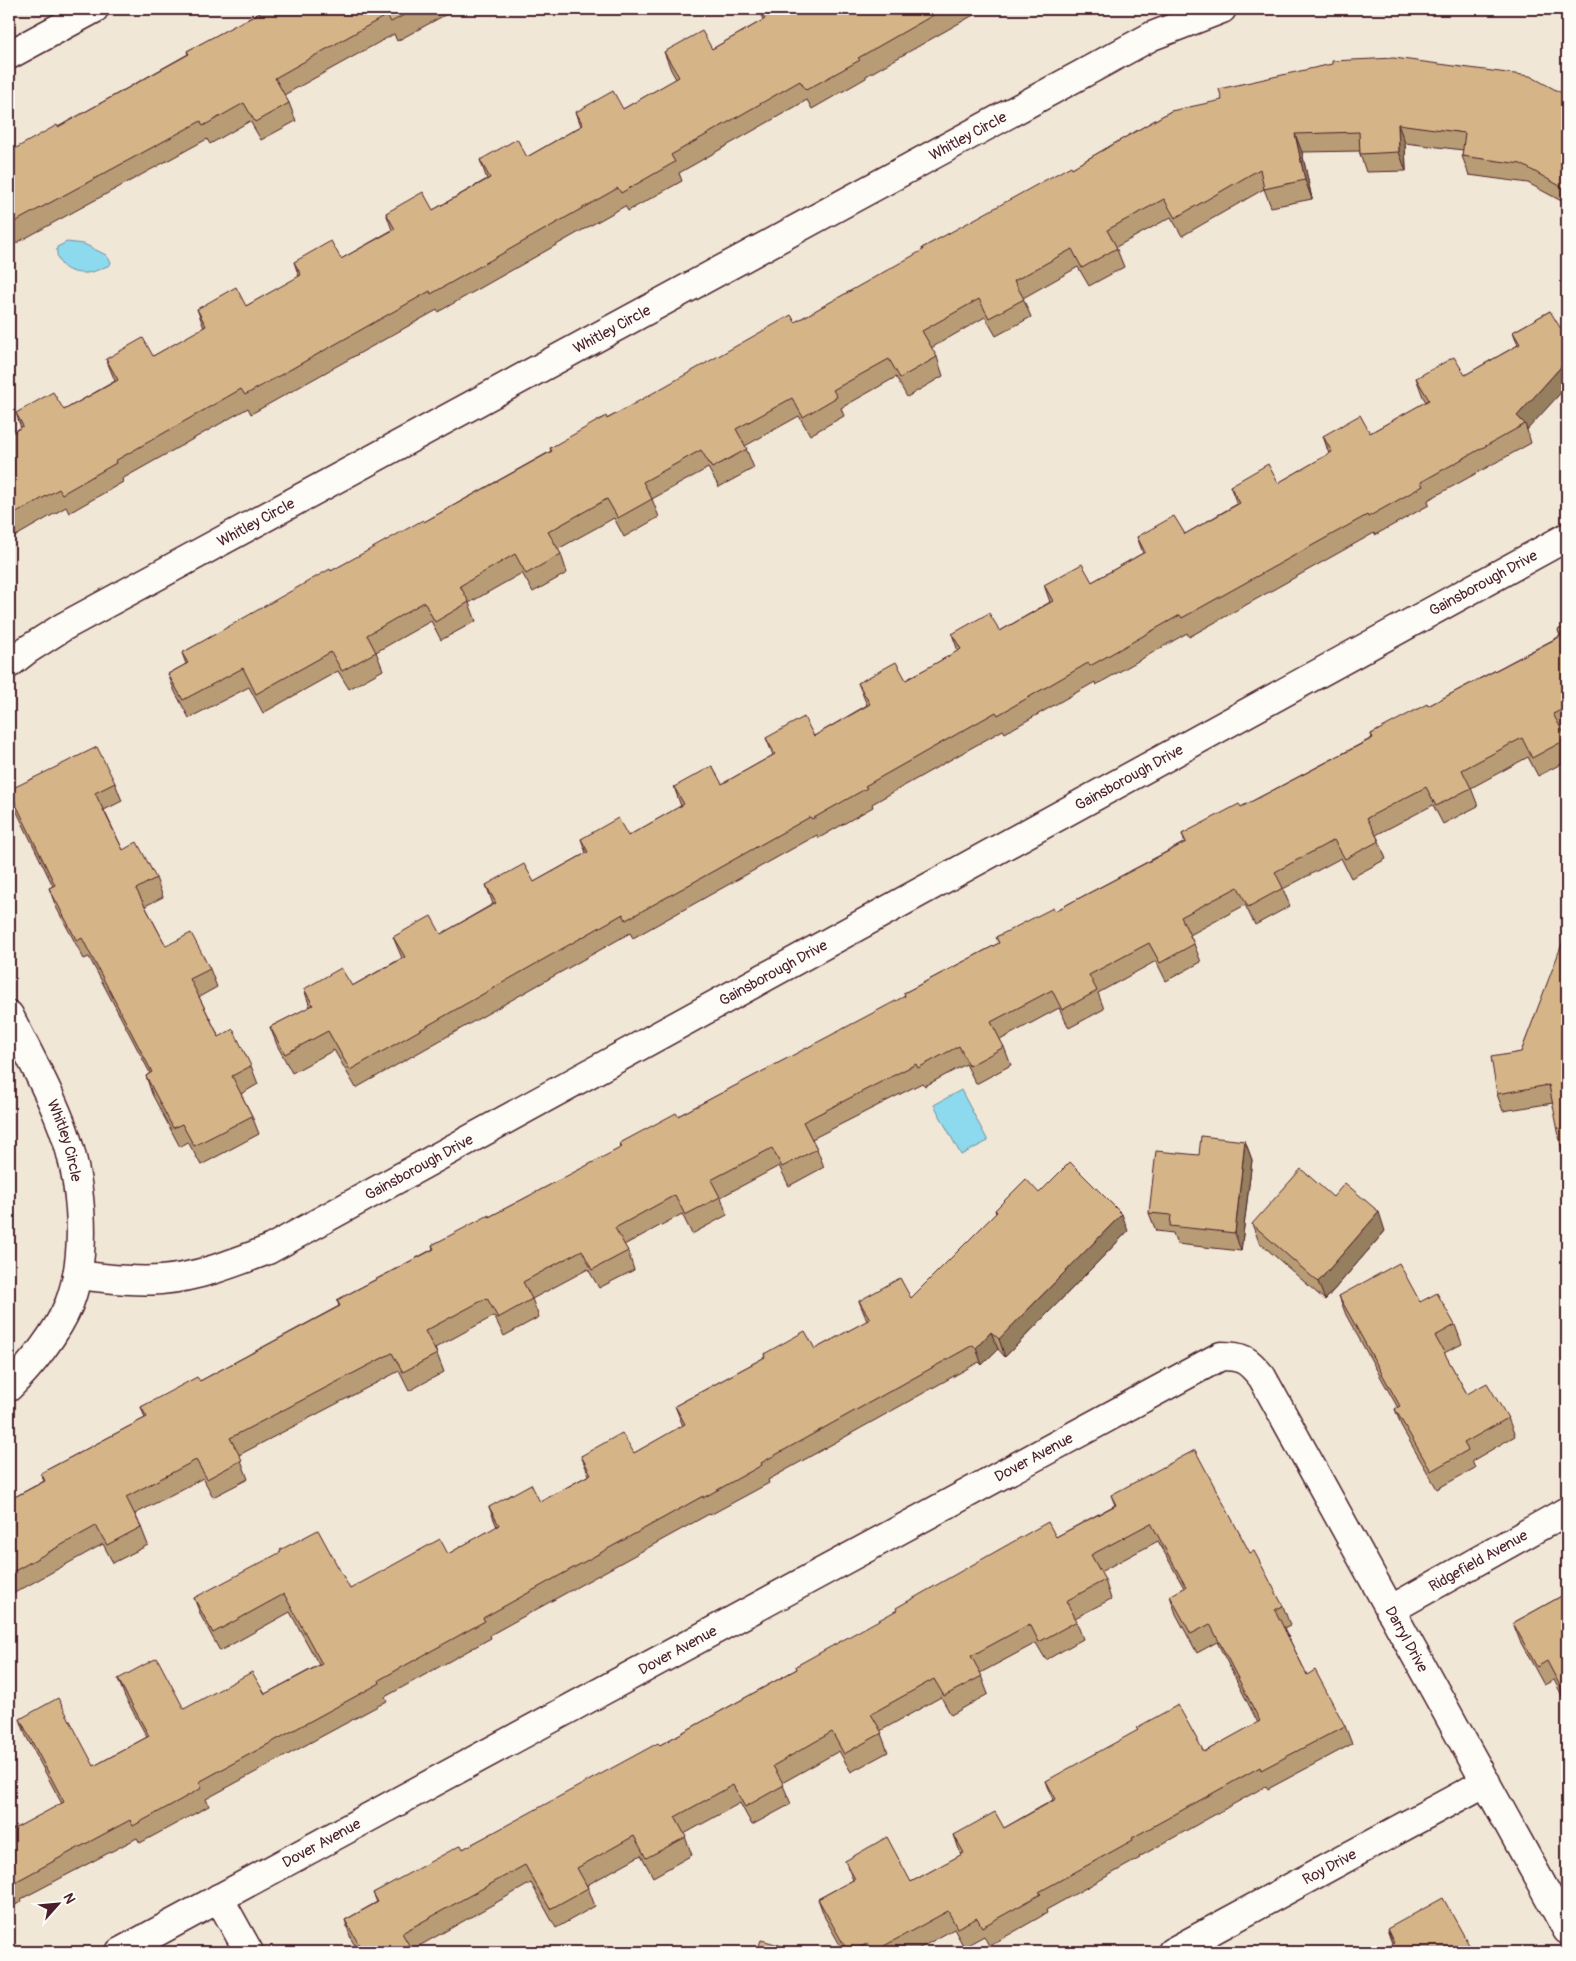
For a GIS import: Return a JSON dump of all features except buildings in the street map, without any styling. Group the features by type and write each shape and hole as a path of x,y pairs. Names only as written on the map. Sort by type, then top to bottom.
{"street":[{"path":"9,55 94,9"},
{"name":"Whitley Circle","path":"9,664 26,650 63,627 1135,45 1152,36 1222,9"},
{"name":"Gainsborough Drive","path":"77,1275 126,1281 162,1280 192,1275 231,1264 268,1250 1567,537"},
{"name":"Whitley Circle","path":"9,1015 59,1118 72,1154 79,1192 80,1236 77,1275"},
{"path":"9,1387 21,1376 55,1331 68,1305 77,1275"},
{"name":"Dover Avenue","path":"120,1952 1203,1365 1221,1356 1238,1356"},
{"name":"Darryl Drive","path":"1238,1356 1251,1364 1262,1377 1567,1930"},
{"name":"Ridgefield Avenue","path":"1390,1610 1567,1511"},
{"name":"Roy Drive","path":"1172,1952 1486,1782"},
{"path":"219,1898 249,1952"}],"water":[{"path":"67,242 84,244 106,255 111,262 110,265 87,273 74,272 65,268 58,259 57,247"},
{"path":"961,1090 988,1141 961,1155 934,1105"}]}
